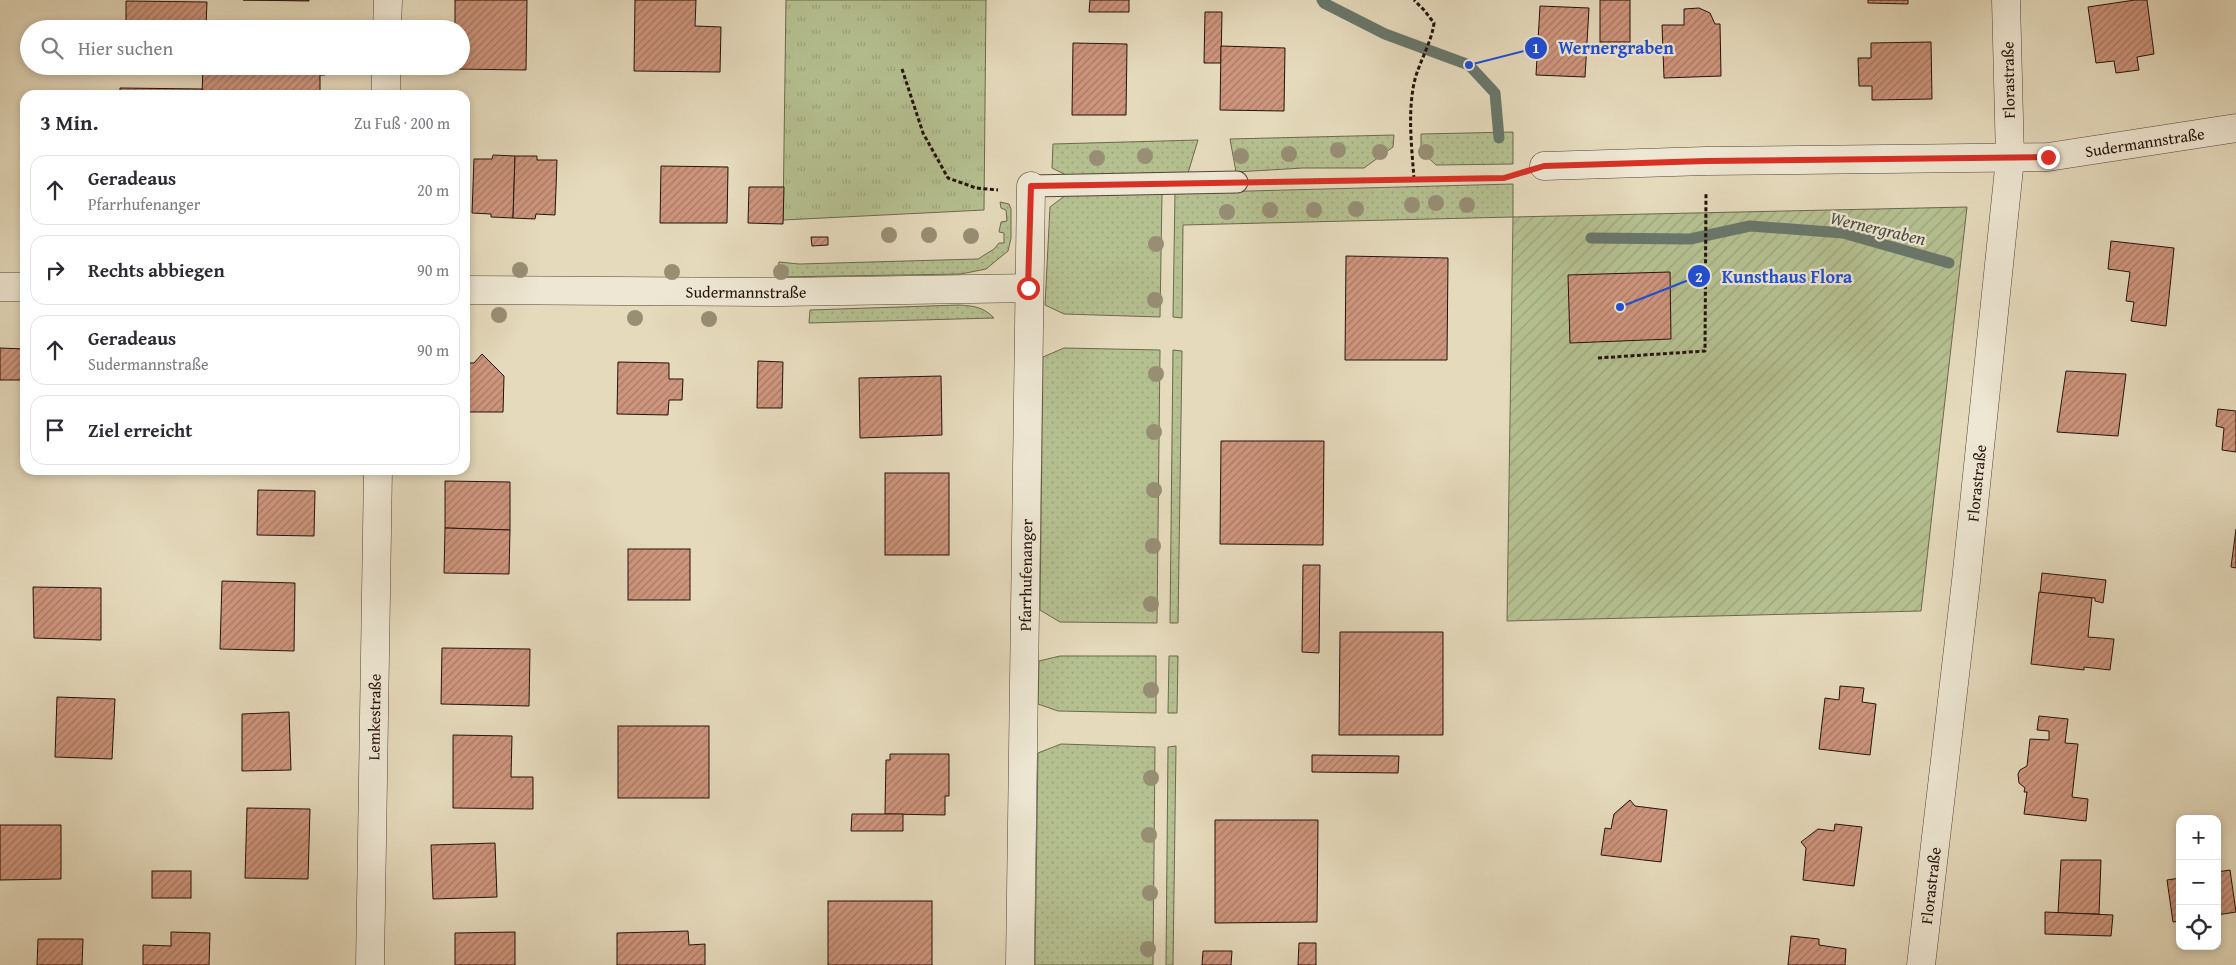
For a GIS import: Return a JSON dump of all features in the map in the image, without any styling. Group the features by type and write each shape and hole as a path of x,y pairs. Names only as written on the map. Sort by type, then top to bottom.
{"street":[{"path":"387,20 388,0"},
{"name":"Florastraße","path":"1921,965 1966,581 2010,159 2006,0"},
{"path":"386,75 386,90"},
{"name":"Sudermannstraße","path":"1544,166 1756,160 1974,157 2010,159 2048,157 2236,128"},
{"name":"Pfarrhufenanger","path":"1020,965 1028,288 1031,190"},
{"path":"0,287 20,287"},
{"name":"Sudermannstraße","path":"470,290 780,292 1028,288"},
{"name":"Lemkestraße","path":"370,965 378,475"}],"lane":[{"path":"1031,190 1237,182"}],"path":[{"path":"1414,0 1434,23 1432,36 1418,68 1413,90 1411,132 1414,179"},
{"path":"902,69 923,133 948,178 976,188 1031,190"},
{"path":"1237,182 1504,178 1544,166"},
{"path":"1598,358 1705,351 1706,199"}],"green space":[{"path":"786,0 986,0 984,210 783,220"},
{"path":"1513,132 1513,164 1436,165 1421,151 1421,134"},
{"path":"1394,135 1393,147 1364,168 1303,168 1236,172 1230,139"},
{"path":"1198,140 1188,173 1068,176 1052,168 1053,144"},
{"path":"1513,184 1513,217 1183,225 1182,318 1173,317 1175,193"},
{"path":"1162,193 1160,317 1064,314 1045,305 1050,207 1066,195"},
{"path":"1000,202 1009,204 1011,209 1011,238 1008,251 986,269 961,274 776,277 779,262 799,264 978,259 994,249 999,243 1004,243 1004,233 999,232 1001,222 1007,221 1006,210 1001,208"},
{"path":"1967,207 1921,611 1507,621 1513,217"},
{"path":"959,305 978,308 986,311 994,318 809,323 810,310"},
{"path":"1064,348 1160,350 1157,623 1060,622 1040,610 1043,357"},
{"path":"1173,350 1182,351 1178,623 1170,623"},
{"path":"1060,656 1156,656 1156,713 1058,711 1038,704 1039,661"},
{"path":"1169,656 1178,656 1177,713 1168,713"},
{"path":"1061,744 1155,747 1153,965 1035,965 1038,753"},
{"path":"1176,746 1173,965 1166,965 1168,747"}],"building":[{"path":"243,0 309,0 309,1"},
{"path":"455,0 527,0 526,70 470,69 470,20 455,20"},
{"path":"635,0 696,0 695,26 721,27 720,72 634,71"},
{"path":"1090,0 1129,0 1129,12 1089,12"},
{"path":"1600,0 1630,0 1630,42 1600,42"},
{"path":"1868,0 1908,0 1908,4 1868,3"},
{"path":"2147,0 2154,54 2137,57 2139,70 2116,73 2114,61 2096,63 2088,7"},
{"path":"126,1 207,2 206,20 126,20"},
{"path":"1540,6 1589,8 1585,77 1536,75"},
{"path":"1699,8 1710,13 1715,24 1720,24 1721,76 1664,78 1662,25 1684,25 1684,9"},
{"path":"1205,12 1222,12 1221,63 1204,63"},
{"path":"1931,42 1932,99 1872,100 1872,86 1859,86 1858,58 1871,58 1871,43"},
{"path":"1073,43 1127,44 1126,115 1072,115"},
{"path":"1221,46 1285,48 1284,111 1220,110"},
{"path":"203,75 320,75 320,90 202,90"},
{"path":"120,88 202,89 202,90 120,90"},
{"path":"493,155 515,156 513,218 491,217 491,214 472,213 474,159 492,159"},
{"path":"515,156 537,156 537,160 557,160 555,215 536,214 535,219 513,218"},
{"path":"661,166 728,167 727,223 660,223"},
{"path":"749,187 784,187 783,224 748,223"},
{"path":"811,237 828,237 828,245 812,246"},
{"path":"2111,241 2174,248 2166,326 2131,321 2134,302 2126,301 2130,272 2108,269"},
{"path":"1346,256 1448,258 1447,360 1345,360"},
{"path":"1670,272 1671,339 1570,343 1568,275"},
{"path":"0,348 20,349 20,380 0,380"},
{"path":"482,354 504,376 503,412 470,412 470,363 474,363"},
{"path":"758,361 783,362 782,408 757,408"},
{"path":"618,362 669,363 669,379 683,379 682,400 669,400 668,415 617,414"},
{"path":"2066,371 2126,374 2118,436 2057,432"},
{"path":"941,376 942,435 860,438 859,378"},
{"path":"2218,409 2236,411 2236,452 2222,450 2224,428 2216,426"},
{"path":"1221,441 1324,441 1323,545 1220,544"},
{"path":"885,473 949,473 949,555 885,555"},
{"path":"445,481 510,482 510,530 445,528"},
{"path":"258,490 315,491 314,536 257,535"},
{"path":"445,528 510,530 509,574 444,573"},
{"path":"2236,529 2236,568 2231,567"},
{"path":"628,549 690,549 690,600 628,600"},
{"path":"1303,565 1320,565 1319,653 1302,652"},
{"path":"2042,573 2106,580 2103,603 2095,601 2095,598 2040,593"},
{"path":"222,581 295,583 294,651 220,649"},
{"path":"33,587 101,588 101,640 34,638"},
{"path":"2039,592 2092,598 2088,637 2114,639 2110,670 2084,667 2084,670 2031,664"},
{"path":"1340,632 1443,632 1443,735 1339,735"},
{"path":"442,648 530,649 529,706 441,704"},
{"path":"1840,686 1864,688 1862,702 1876,704 1870,755 1819,749 1825,698 1839,700"},
{"path":"57,697 115,699 112,759 55,757"},
{"path":"289,712 291,770 242,771 242,714"},
{"path":"2039,716 2068,719 2065,743 2078,744 2072,797 2088,799 2086,821 2024,814 2027,792 2024,792 2025,788 2019,783 2018,774 2020,770 2027,766 2030,739 2049,740 2049,731 2037,730"},
{"path":"618,726 709,726 709,798 618,798"},
{"path":"453,735 512,736 511,777 533,777 533,809 453,808"},
{"path":"890,754 949,754 949,796 945,796 945,815 885,814 886,760 890,760"},
{"path":"1312,755 1399,756 1398,773 1312,772"},
{"path":"1630,800 1635,806 1667,810 1661,862 1601,855 1605,828 1611,829 1614,814"},
{"path":"247,808 310,809 308,879 245,878"},
{"path":"852,814 903,814 903,831 851,831"},
{"path":"1215,820 1318,820 1317,922 1215,923"},
{"path":"1835,824 1862,827 1854,886 1803,880 1806,848 1801,842 1818,829 1834,831"},
{"path":"0,825 61,825 61,879 0,880"},
{"path":"495,843 497,897 433,899 431,845"},
{"path":"2061,860 2101,860 2099,914 2058,913"},
{"path":"2230,870 2236,912 2221,914 2221,871"},
{"path":"152,871 191,871 191,898 152,898"},
{"path":"2176,879 2176,922 2173,922 2167,880"},
{"path":"828,901 932,901 932,965 828,965"},
{"path":"2045,912 2113,915 2111,936 2045,934"},
{"path":"688,931 689,945 705,944 705,965 617,965 617,933"},
{"path":"171,932 210,933 209,965 143,965 143,945 171,946"},
{"path":"515,932 515,965 455,965 455,933"},
{"path":"1791,936 1819,939 1819,945 1846,949 1845,965 1788,965"},
{"path":"38,939 83,939 82,965 37,965"},
{"path":"1299,943 1316,943 1316,965 1298,965"},
{"path":"1203,951 1232,951 1231,965 1202,965"}],"waterway":[{"name":"Wernergraben","path":"1322,0 1324,3 1385,34 1469,65 1495,93 1499,138"},
{"name":"Wernergraben","path":"1591,238 1690,239 1750,226 1843,233 1949,263"}],"place":[{"name":"Wernergraben","path":"1469,65"},
{"name":"Kunsthaus Flora","path":"1620,307"}],"route":[{"path":"1028,288 1031,186 1170,182 1504,178 1544,166 1706,161 1974,157 2010,159 2048,157"}]}
